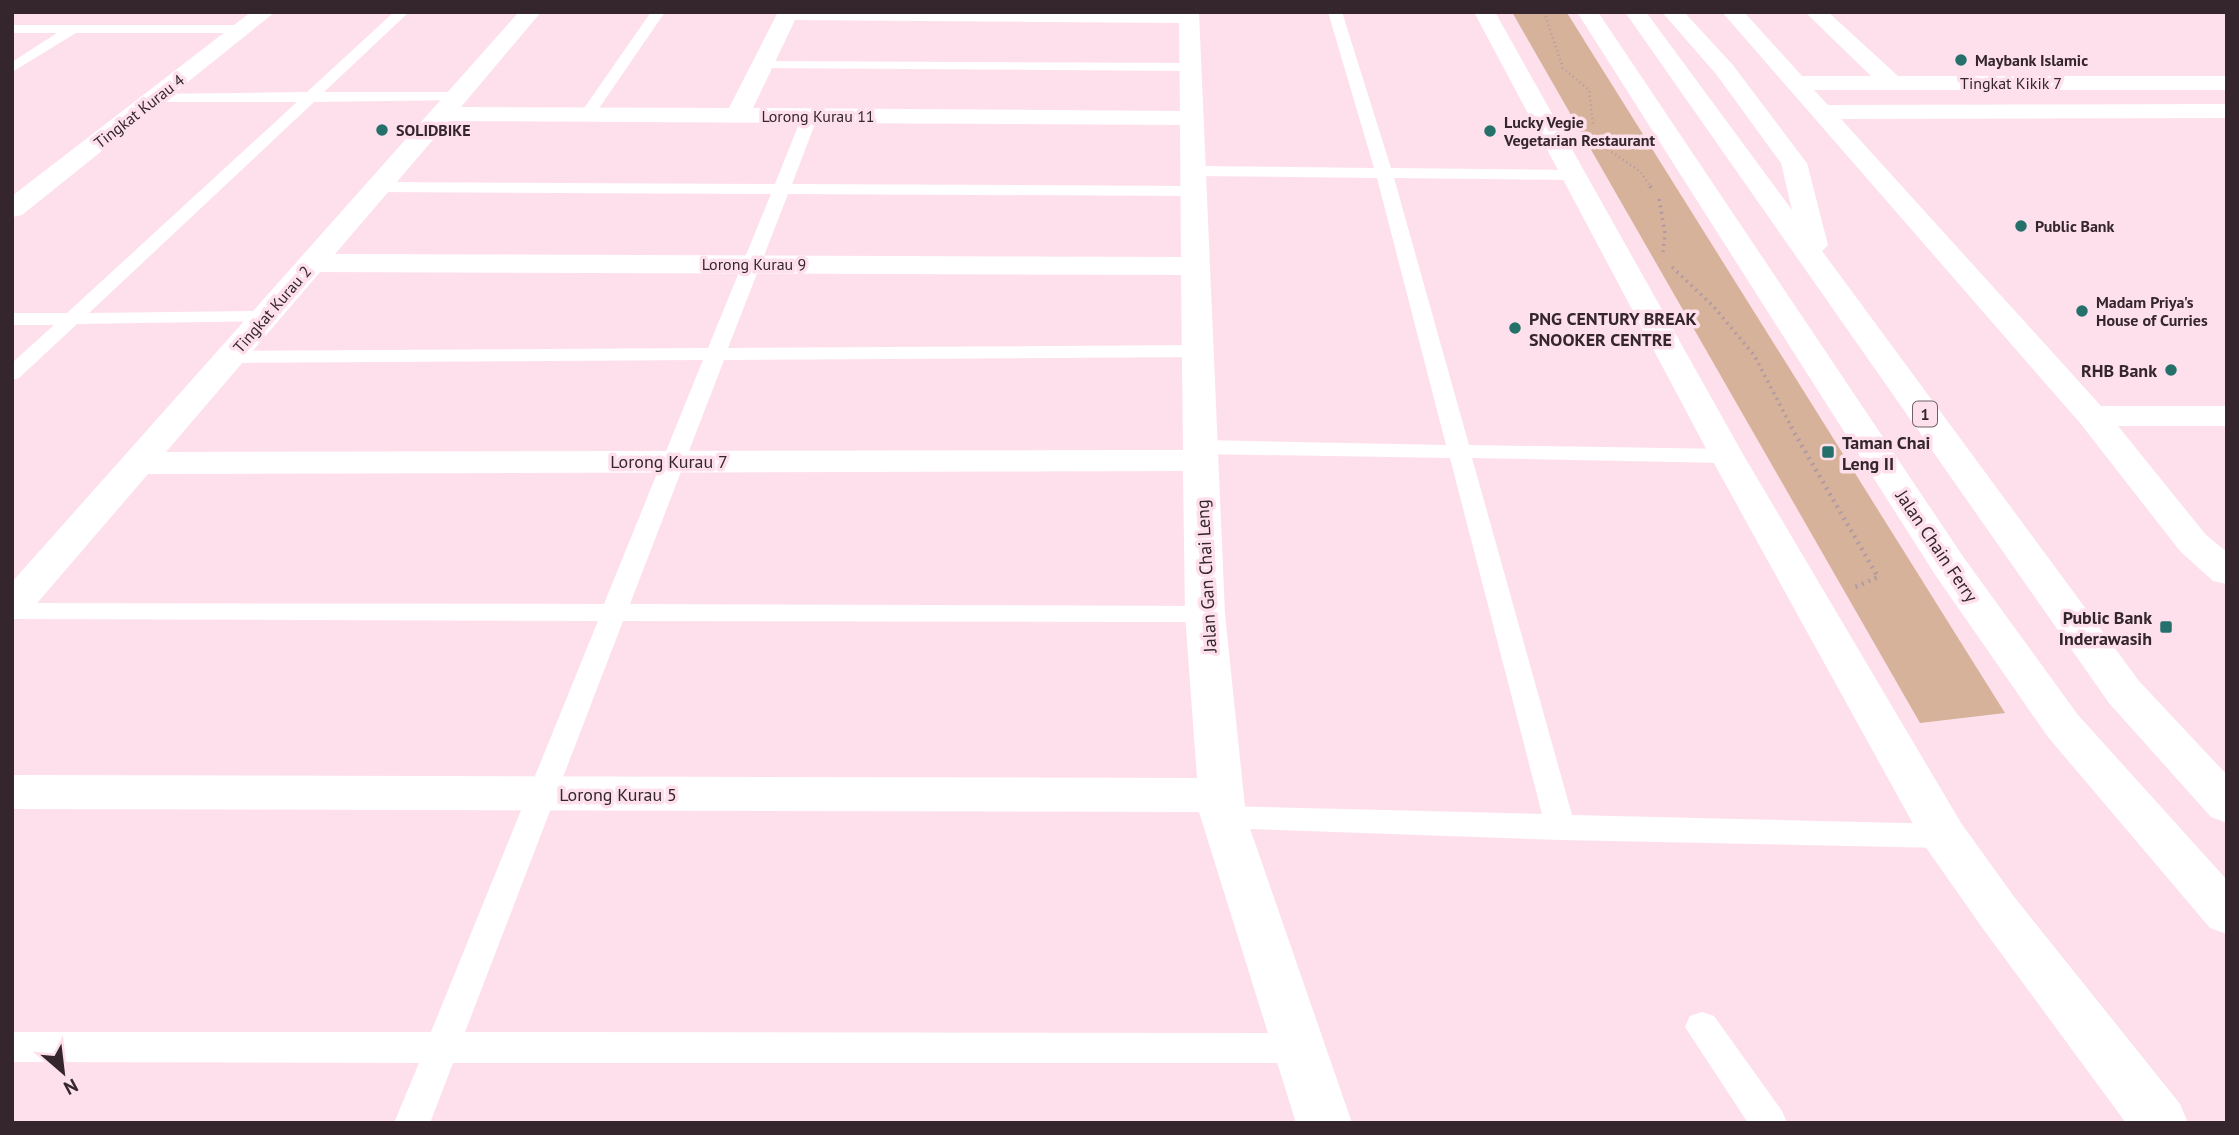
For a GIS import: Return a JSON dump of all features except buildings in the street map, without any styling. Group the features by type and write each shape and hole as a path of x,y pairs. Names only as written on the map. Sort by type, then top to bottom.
{"main road":[{"name":"Tingkat Kurau 4","path":"12,209 265,12"},
{"name":"Tingkat Kurau 2","path":"12,609 531,12"},
{"path":"1484,12 1727,456 1944,836 1998,912 2160,1123"},
{"name":"Jalan Chain Ferry","path":"1587,12 1958,579 2063,726 2227,914"},
{"name":"1","path":"1635,12 2124,692 2227,805"},
{"path":"1672,12 1724,69 1794,163 1819,266"},
{"path":"1732,12 2092,416 2193,543 2227,572"},
{"path":"1815,12 1893,83"},
{"path":"738,115 789,13 1189,15"},
{"name":"Jalan Gan Chai Leng","path":"1189,15 1205,614 1223,806 1297,1048 1324,1123"},
{"name":"Tingkat Kikik 7","path":"1796,83 2227,83"},
{"name":"Lorong Kurau 11","path":"450,105 588,114 1193,118"},
{"path":"1821,111 2227,111"},
{"path":"12,184 45,184"},
{"name":"Lorong Kurau 9","path":"312,263 1196,266"},
{"path":"2092,416 2227,415"},
{"name":"Lorong Kurau 7","path":"138,463 673,461 1201,454"},
{"name":"Lorong Kurau 5","path":"12,792 541,794 1223,806"}],"lane":[{"path":"12,68 99,12"},
{"path":"12,374 402,12"},
{"path":"588,114 658,12"},
{"path":"1335,12 1384,173 1561,828"},
{"path":"12,29 243,29"},
{"path":"763,65 1191,67"},
{"path":"156,97 311,97 450,105"},
{"path":"412,1123 810,116"},
{"path":"379,187 780,189 1194,181 1384,173 1575,175"},
{"path":"12,319 265,317"},
{"path":"230,357 1199,351"},
{"path":"1201,454 1458,451 1727,456"},
{"path":"12,609 1205,614"},
{"path":"1223,806 1561,828 1944,836"},
{"path":"1702,1027 1769,1123"},
{"path":"12,1047 1297,1048"}],"path":[{"path":"1544,12 1563,68 1589,90 1588,106 1593,127"},
{"path":"1602,146 1641,172 1662,203 1665,233 1662,258"},
{"path":"1671,266 1713,306 1754,355 1778,405 1878,577 1813,607"}],"shaded area":[{"path":"1512,12 1566,12 1569,16 2005,713 1920,723"}],"place":[{"name":"Maybank Islamic","path":"1961,60"},
{"name":"SOLIDBIKE","path":"382,130"},
{"name":"Lucky Vegie Vegetarian Restaurant","path":"1490,131"},
{"name":"Public Bank","path":"2021,226"},
{"name":"Madam Priya's House of Curries","path":"2082,311"},
{"name":"PNG CENTURY BREAK SNOOKER CENTRE","path":"1515,328"},
{"name":"RHB Bank","path":"2171,370"},
{"name":"Taman Chai Leng II","path":"1828,452"},
{"name":"Public Bank Inderawasih","path":"2166,627"}]}
